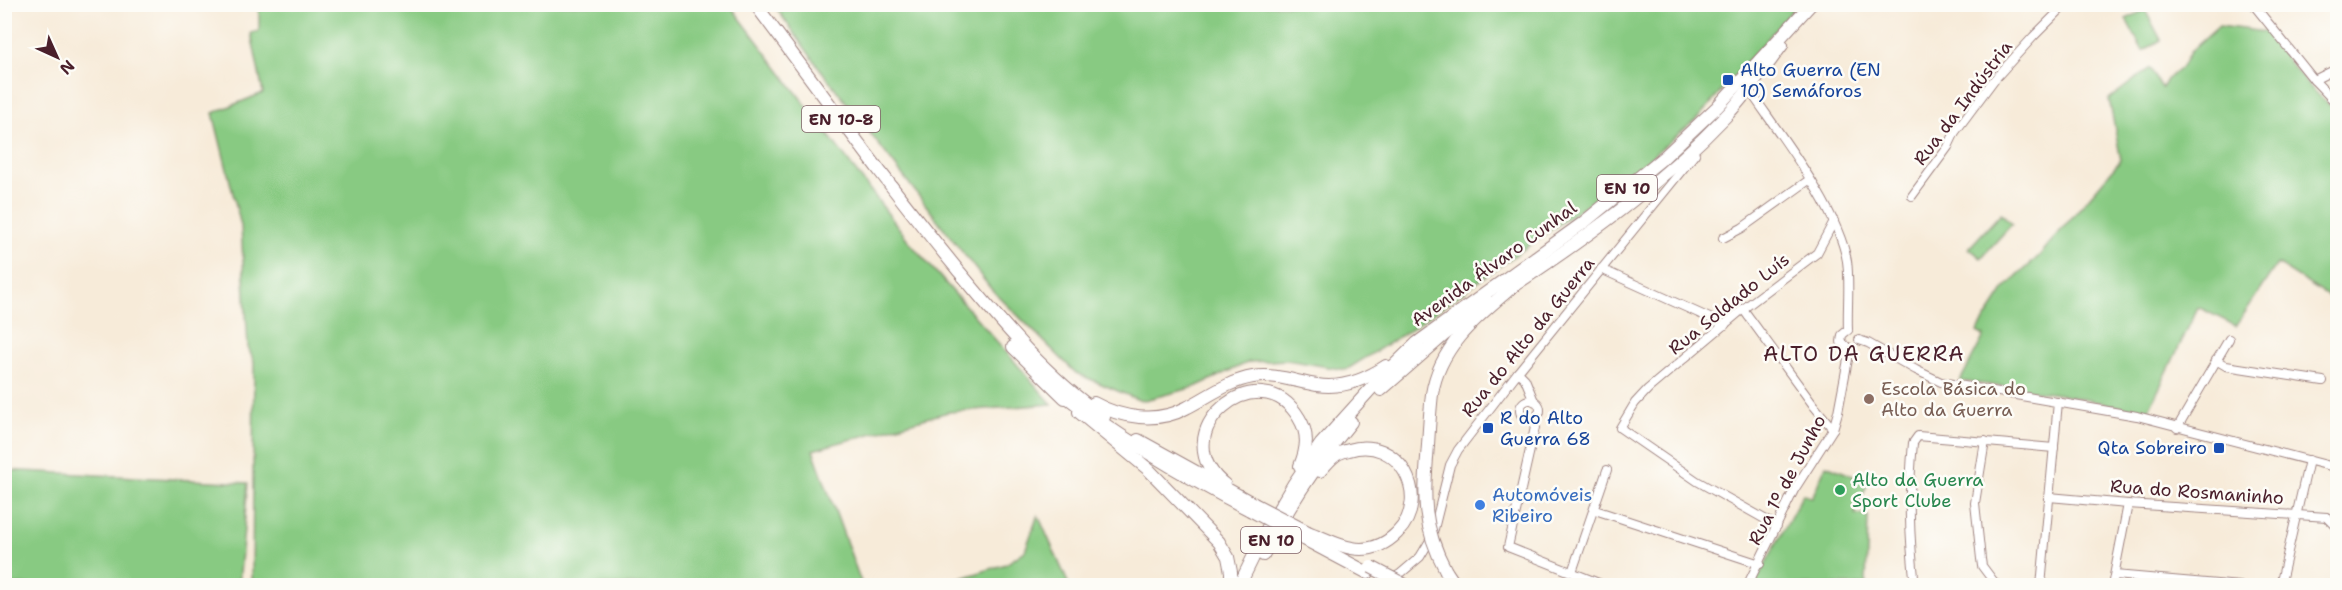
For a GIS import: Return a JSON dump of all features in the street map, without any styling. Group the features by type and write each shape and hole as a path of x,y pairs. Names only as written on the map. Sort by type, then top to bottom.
{"main road":[{"name":"EN 10-8","path":"755,4 927,234 962,288 993,325 1090,416 1164,465 1252,507 1370,570 1407,585"},
{"name":"Avenida Álvaro Cunhal","path":"1248,585 1291,495 1384,387 1443,334 1617,212 1688,152 1726,116 1802,20 1811,4"},
{"name":"Avenida Álvaro Cunhal","path":"1239,585 1258,545 1328,437 1417,343 1583,223 1664,157 1717,107 1811,4"},
{"path":"1456,585 1437,554 1426,518 1423,497 1432,393 1444,359 1455,341 1472,321 1518,282"},
{"path":"1062,388 1129,417 1147,418 1184,410 1237,381 1255,377 1274,377 1318,385 1350,383 1372,375 1417,343"},
{"path":"1062,388 1072,406 1148,469 1220,542 1228,557 1232,585"},
{"path":"1252,507 1218,479 1209,466 1204,452 1204,439 1209,423 1219,409 1234,397 1253,393 1278,398 1297,414 1304,426 1306,453 1291,495"},
{"path":"1291,495 1337,454 1360,446 1377,448 1393,457 1405,471 1412,486 1412,507 1404,525 1390,540 1373,547 1352,548 1306,536"},
{"name":"EN 10-8","path":"1370,570 1391,585"}],"street":[{"name":"Rua da Indústria","path":"1912,196 1993,81 2066,4"},
{"path":"2253,4 2337,105"},
{"path":"2314,80 2337,68"},
{"path":"1748,88 1834,221 1847,260 1848,330"},
{"name":"Rua do Alto da Guerra","path":"1379,585 1412,565 1426,548 1435,526 1450,465 1468,436 1726,116"},
{"path":"1723,238 1742,228 1809,180"},
{"name":"Rua Soldado Luís","path":"1777,526 1697,481 1620,428 1635,403 1647,389 1743,309 1817,253 1834,221"},
{"path":"1601,269 1725,325"},
{"path":"1743,309 1833,429"},
{"path":"1848,330 1856,333 1859,340 1856,346 1850,349 1841,342 1842,335 1848,330"},
{"path":"2176,428 2229,339"},
{"path":"1859,340 1868,342 1941,382 2137,416 2176,428 2337,468"},
{"name":"Rua 1º de Junho","path":"1748,585 1794,490 1833,429 1850,349"},
{"path":"2216,360 2226,366 2323,381"},
{"path":"1518,372 1525,379 1539,407 1508,547 1606,585"},
{"path":"1534,401 1524,402 1521,412 1529,419 1538,414"},
{"path":"2042,585 2058,402"},
{"path":"1915,585 1908,512 1915,439 1922,435 2054,448"},
{"path":"1985,441 1975,503 1981,559 1989,576 1997,585"},
{"path":"2280,585 2309,460"},
{"path":"1572,572 1607,470"},
{"name":"Rua do Rosmaninho","path":"2049,497 2327,517 2337,528"},
{"path":"2112,585 2128,504"},
{"path":"1595,510 1760,564"},
{"path":"2115,574 2240,585"}],"green space":[{"path":"259,5 730,5 911,244 1052,404 948,412 813,450 862,585 252,585 254,362 248,347 241,226 213,113 263,93 251,33 259,31"},
{"path":"774,5 1797,5 1697,119 1635,170 1410,330 1346,370 1287,360 1249,362 1195,387 1141,401 1076,373 991,289 817,65"},
{"path":"2145,10 2161,40 2143,51 2126,19"},
{"path":"2219,26 2266,32 2305,82 2337,112 2337,156 2332,171 2338,192 2337,302 2277,264 2236,326 2198,307 2148,412 2058,394 1960,381 1984,336 1977,332 2006,287 2039,256 2121,160 2109,99 2150,68 2162,88 2168,78 2182,67 2190,52"},
{"path":"2001,213 2012,224 1981,258 1969,248"},
{"path":"1826,465 1868,482 1855,514 1868,516 1866,585 1754,585 1803,494 1812,498"},
{"path":"5,470 248,483 239,585 5,585"},
{"path":"1038,515 1069,585 940,585 1006,564 1025,551"}],"place":[{"name":"Alto Guerra (EN 10) Semáforos","path":"1728,80"},
{"name":"Escola Básica do Alto da Guerra","path":"1869,399"},
{"name":"R do Alto Guerra 68","path":"1488,428"},
{"name":"Qta Sobreiro","path":"2219,448"},
{"name":"Alto da Guerra Sport Clube","path":"1840,490"},
{"name":"Automóveis Ribeiro","path":"1480,505"}],"district":[{"name":"ALTO DA GUERRA","path":"1864,354"}]}
